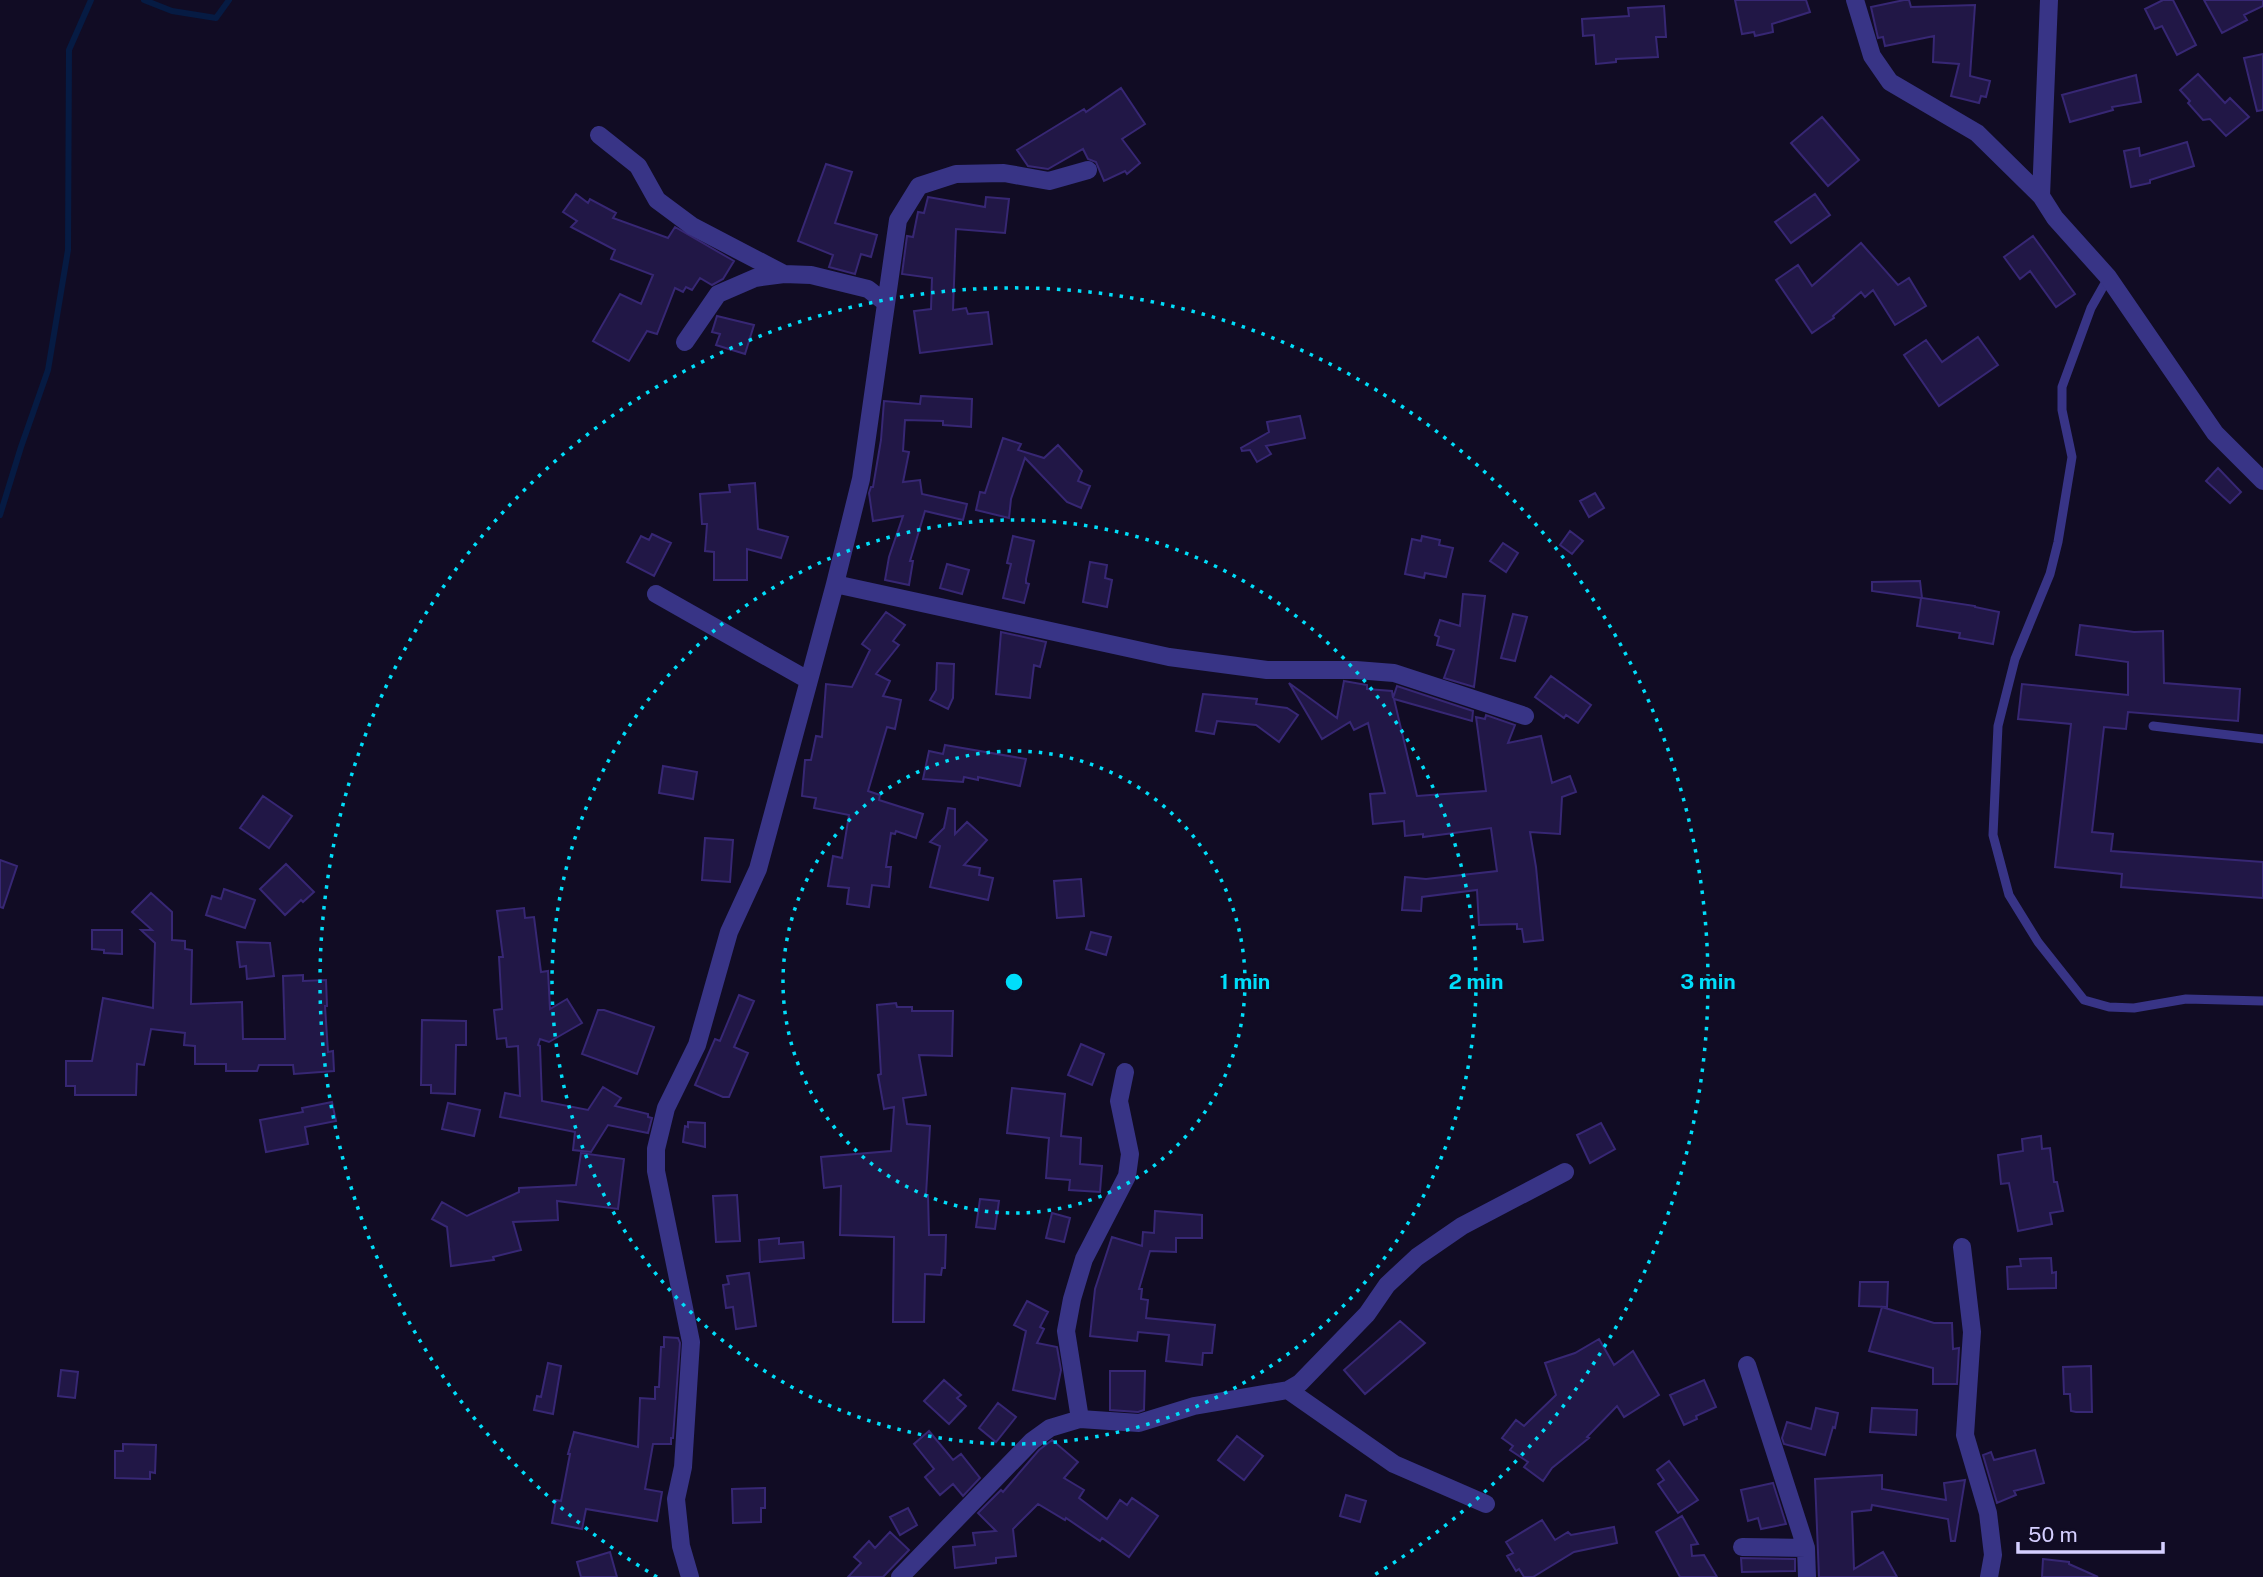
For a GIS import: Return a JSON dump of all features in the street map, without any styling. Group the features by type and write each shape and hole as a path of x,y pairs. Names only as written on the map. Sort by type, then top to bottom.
{"street":[{"path":"1854,0 1872,56 1890,82 1978,133 2041,196 2055,218 2108,277 2215,433 2263,481"},
{"path":"2041,196 2049,0"},
{"path":"599,135 638,166 657,200 683,219 784,274"},
{"path":"690,1577 681,1546 676,1499 683,1467 691,1342 656,1171 656,1149 666,1108 697,1045 729,932 758,869 835,584 861,479 898,220 919,186 956,174 1004,173 1049,181 1088,170"},
{"path":"685,342 718,294 755,278 784,274 811,275 868,289 886,303"},
{"path":"835,584 1169,657 1267,670 1356,670 1394,673 1525,716"},
{"path":"656,594 808,680"},
{"path":"1080,1419 1066,1331 1084,1259 1127,1176 1130,1154 1119,1101 1125,1072"},
{"path":"900,1577 1032,1441 1050,1427 1080,1419 1139,1423 1194,1406 1288,1390 1300,1383 1367,1314 1387,1285 1416,1257 1462,1226 1565,1172"},
{"path":"1962,1247 1972,1332 1965,1434 1988,1513 1993,1555 1989,1577"},
{"path":"1747,1365 1806,1548 1807,1577"},
{"path":"1288,1390 1394,1464 1486,1504"},
{"path":"1742,1547 1806,1548"}],"lane":[{"path":"2108,277 2091,308 2062,387 2062,410 2072,457 2050,574 2015,659 1998,726 1993,835 2009,895 2038,942 2084,1000 2109,1007 2134,1008 2186,999 2263,1001"},
{"path":"2152,726 2263,739"}],"building":[{"path":"1735,0 1806,0 1810,12 1772,24 1773,32 1755,36 1754,32 1742,34"},
{"path":"1909,0 1911,7 1975,5 1970,76 1990,81 1986,97 1981,96 1979,103 1951,96 1959,64 1933,62 1934,36 1885,46 1883,37 1878,38 1871,7"},
{"path":"2163,0 2173,0 2196,45 2177,55 2162,26 2155,29 2145,9"},
{"path":"2204,0 2263,0 2263,6 2244,15 2247,20 2222,33"},
{"path":"1664,6 1666,37 1656,37 1658,57 1616,59 1616,62 1596,64 1594,35 1583,36 1582,19 1629,16 1628,8"},
{"path":"2263,54 2263,110 2257,111 2244,58"},
{"path":"2198,74 2225,103 2230,98 2249,117 2226,136 2210,119 2203,120 2180,90"},
{"path":"2136,75 2141,102 2112,107 2113,110 2070,122 2062,95"},
{"path":"1121,88 1145,124 1122,139 1140,163 1127,174 1125,171 1104,181 1096,162 1088,159 1083,149 1048,169 1028,166 1017,150 1084,109 1086,112"},
{"path":"1822,117 1859,160 1828,186 1791,143"},
{"path":"2187,142 2194,166 2150,180 2150,183 2131,187 2124,151 2139,148 2140,156"},
{"path":"826,164 852,172 835,223 877,235 871,257 861,254 855,274 829,267 833,255 798,241"},
{"path":"576,194 588,203 590,199 616,213 613,218 668,238 675,227 734,261 723,279 712,285 700,278 692,290 686,287 683,292 675,288 657,334 647,331 629,361 593,341 620,294 641,304 653,275 611,259 615,250 571,227 577,221 563,212"},
{"path":"1815,194 1830,215 1791,243 1775,222"},
{"path":"928,197 985,207 986,197 1009,199 1005,233 956,229 953,310 966,308 968,314 988,312 992,344 920,353 914,311 931,309 932,278 902,274 907,236 913,237 918,212 924,213"},
{"path":"2033,236 2075,294 2056,307 2030,271 2020,279 2004,257"},
{"path":"1861,243 1898,285 1909,278 1926,306 1895,325 1873,290 1865,297 1861,292 1833,316 1834,318 1812,333 1776,280 1798,265 1812,286"},
{"path":"717,316 754,325 745,354 716,345 720,334 712,332"},
{"path":"1978,337 1998,365 1939,406 1904,355 1926,340 1942,362"},
{"path":"921,396 972,399 971,427 943,425 943,421 905,420 903,451 909,452 903,482 920,480 922,494 967,504 963,520 925,511 910,561 913,561 909,585 885,580 889,557 903,516 873,521 869,493 873,487 881,440 884,401 920,404"},
{"path":"1300,416 1305,438 1266,446 1271,454 1257,462 1250,450 1242,451 1241,448 1269,432 1267,422"},
{"path":"1003,438 1021,444 1018,450 1044,458 1058,445 1082,471 1078,481 1090,486 1081,508 1067,502 1025,458 1011,499 1009,518 976,510 980,492 985,493"},
{"path":"2218,468 2241,492 2230,503 2206,481"},
{"path":"755,483 758,529 788,537 781,558 747,549 747,580 714,580 714,552 705,551 707,524 702,524 700,494 730,492 729,485"},
{"path":"1595,493 1604,508 1589,517 1580,501"},
{"path":"1570,531 1583,541 1572,554 1560,545"},
{"path":"652,534 671,543 654,576 627,562 641,536 649,540"},
{"path":"1013,536 1034,541 1024,603 1003,598 1011,564 1007,563"},
{"path":"1422,536 1440,540 1439,545 1453,548 1446,577 1425,573 1424,578 1405,574 1412,539 1421,541"},
{"path":"1503,543 1518,553 1506,572 1490,561"},
{"path":"1090,562 1107,565 1105,578 1112,580 1107,607 1083,602"},
{"path":"947,564 969,570 962,594 940,588"},
{"path":"1920,581 1922,598 1999,612 1993,644 1959,638 1960,633 1917,626 1921,598 1872,591 1872,582"},
{"path":"1463,594 1485,596 1474,687 1444,678 1454,650 1437,645 1439,637 1435,635 1440,620 1460,626"},
{"path":"886,612 905,625 893,641 899,645 876,674 890,681 883,696 901,700 895,729 887,727 868,791 880,795 879,800 923,814 916,838 896,831 895,834 891,833 886,867 891,867 889,887 872,885 869,907 847,904 849,888 828,886 833,856 842,858 849,815 814,808 816,798 802,796 805,760 811,760 816,736 822,737 826,684 852,687 870,650 862,644"},
{"path":"1513,614 1527,617 1515,661 1501,658"},
{"path":"2080,625 2134,632 2163,631 2164,683 2240,689 2238,721 2128,712 2126,729 2104,727 2092,832 2113,834 2111,851 2263,862 2263,898 2121,887 2122,874 2055,867 2071,724 2018,719 2022,684 2128,695 2128,662 2076,655"},
{"path":"1001,632 1046,642 1040,667 1034,665 1030,698 996,694"},
{"path":"937,663 954,664 953,698 948,709 930,700 936,690"},
{"path":"1551,676 1591,705 1578,723 1566,715 1564,718 1535,697"},
{"path":"1344,681 1367,685 1367,689 1392,691 1393,698 1397,686 1473,711 1472,721 1394,699 1417,796 1486,791 1476,717 1485,719 1486,715 1515,725 1508,743 1541,736 1552,783 1570,776 1576,792 1562,797 1560,834 1530,832 1543,940 1524,942 1522,929 1517,929 1517,924 1479,925 1477,890 1422,897 1421,911 1402,910 1405,877 1426,879 1497,871 1491,828 1423,837 1423,834 1405,836 1404,821 1373,824 1370,794 1385,793 1368,723 1354,730 1350,722 1322,739 1289,683 1337,718"},
{"path":"1203,694 1257,699 1256,704 1287,708 1298,715 1279,742 1256,725 1217,721 1214,734 1196,731"},
{"path":"945,745 1026,759 1020,786 978,777 978,780 964,777 963,782 923,779 929,751 943,754"},
{"path":"663,766 697,772 693,799 659,793"},
{"path":"263,796 292,816 269,848 240,828"},
{"path":"948,808 955,809 955,834 967,822 987,840 964,865 980,868 979,875 993,878 988,900 930,887 940,846 930,842 944,828"},
{"path":"705,838 733,840 730,882 702,880"},
{"path":"0,860 17,866 3,908 0,907"},
{"path":"286,864 314,892 285,915 260,889"},
{"path":"1081,879 1084,916 1057,918 1054,881"},
{"path":"224,889 255,900 245,928 206,915 212,896 221,899"},
{"path":"151,893 172,912 172,940 185,941 185,949 192,950 191,1004 242,1002 243,1039 285,1039 283,976 303,975 303,981 326,980 328,1052 333,1051 334,1071 294,1074 293,1065 259,1065 257,1071 226,1071 226,1064 195,1064 195,1046 184,1045 185,1033 151,1029 144,1065 137,1064 136,1095 75,1095 75,1086 66,1086 66,1061 92,1061 103,998 153,1008 155,943 141,930 152,930 132,912"},
{"path":"524,908 525,918 534,917 541,972 548,971 550,1009 567,999 582,1023 549,1042 540,1039 538,1045 542,1101 588,1110 603,1087 621,1098 615,1106 648,1114 648,1117 652,1118 648,1133 608,1125 591,1152 573,1150 575,1132 500,1117 505,1093 520,1096 518,1046 507,1047 506,1038 497,1039 494,1010 502,1009 499,957 503,957 497,911"},
{"path":"92,930 122,930 122,954 92,949"},
{"path":"1091,932 1111,937 1106,955 1086,949"},
{"path":"237,942 270,943 274,976 247,979 246,966 240,967"},
{"path":"739,995 754,1001 734,1047 748,1053 729,1097 723,1097 695,1085 715,1039 720,1041"},
{"path":"896,1003 897,1007 912,1007 912,1011 953,1011 952,1056 919,1055 926,1095 903,1098 907,1124 930,1126 926,1195 929,1235 946,1235 945,1268 942,1268 941,1275 925,1274 924,1322 893,1322 894,1237 840,1235 841,1186 824,1188 821,1157 891,1151 894,1107 884,1109 878,1075 881,1074 877,1005"},
{"path":"598,1010 654,1027 637,1074 582,1054"},
{"path":"422,1020 466,1021 466,1045 456,1045 455,1094 431,1093 431,1085 421,1085"},
{"path":"1081,1044 1104,1054 1092,1085 1068,1075"},
{"path":"1012,1088 1065,1094 1061,1136 1081,1138 1080,1164 1102,1166 1100,1192 1069,1190 1070,1180 1046,1178 1049,1138 1007,1133"},
{"path":"332,1102 336,1121 305,1127 308,1144 266,1152 260,1120 303,1112 302,1108"},
{"path":"448,1103 480,1110 474,1136 442,1129"},
{"path":"688,1122 705,1123 705,1147 683,1142"},
{"path":"1601,1123 1615,1149 1590,1163 1577,1135"},
{"path":"2041,1136 2042,1149 2050,1148 2054,1182 2057,1182 2063,1211 2050,1213 2052,1224 2018,1231 2009,1183 2001,1184 1998,1155 2023,1151 2022,1139"},
{"path":"581,1153 624,1159 618,1209 557,1201 558,1220 513,1222 521,1250 493,1257 494,1260 451,1266 447,1227 432,1219 442,1202 467,1216 519,1192 519,1188 576,1185"},
{"path":"737,1195 740,1241 716,1242 713,1196"},
{"path":"980,1199 999,1201 995,1229 976,1227"},
{"path":"1155,1211 1202,1215 1202,1238 1176,1238 1176,1252 1150,1251 1139,1289 1142,1289 1141,1299 1148,1300 1146,1318 1215,1325 1212,1353 1203,1353 1202,1365 1166,1361 1169,1335 1138,1332 1137,1341 1090,1336 1095,1289 1112,1237 1142,1246 1143,1232 1154,1233"},
{"path":"1052,1213 1070,1218 1064,1242 1046,1238"},
{"path":"779,1238 779,1244 803,1242 804,1258 760,1262 759,1240"},
{"path":"2051,1258 2052,1273 2056,1272 2056,1288 2008,1289 2007,1267 2021,1266 2020,1259"},
{"path":"749,1273 756,1326 736,1329 733,1307 726,1308 723,1285 729,1284 727,1276"},
{"path":"1860,1282 1888,1282 1887,1307 1859,1306"},
{"path":"1027,1301 1048,1312 1040,1327 1044,1329 1037,1343 1057,1347 1061,1370 1055,1399 1013,1390 1026,1331 1014,1325"},
{"path":"1882,1307 1934,1323 1952,1323 1953,1349 1959,1348 1957,1384 1933,1384 1933,1368 1869,1351"},
{"path":"1400,1321 1425,1343 1365,1394 1344,1370"},
{"path":"664,1337 678,1338 680,1343 673,1438 671,1444 653,1444 645,1489 662,1492 657,1521 586,1509 582,1529 552,1523 556,1500 561,1501 574,1432 638,1447 640,1398 655,1399 655,1387 659,1387"},
{"path":"1599,1339 1614,1365 1633,1351 1659,1395 1624,1417 1617,1406 1587,1437 1589,1438 1552,1468 1543,1481 1524,1467 1528,1462 1510,1450 1513,1446 1502,1438 1516,1420 1524,1426 1556,1395 1545,1363 1575,1353"},
{"path":"548,1363 561,1366 553,1414 534,1410 537,1396 541,1397"},
{"path":"2091,1366 2092,1412 2071,1411 2070,1394 2064,1394 2063,1367"},
{"path":"61,1370 78,1372 75,1398 58,1396"},
{"path":"1110,1371 1145,1371 1144,1410 1110,1410"},
{"path":"944,1380 961,1395 957,1398 966,1406 949,1424 924,1401"},
{"path":"1704,1380 1716,1407 1684,1425 1670,1395"},
{"path":"998,1403 1016,1417 996,1442 979,1428"},
{"path":"1816,1408 1838,1413 1825,1455 1784,1444 1782,1438 1787,1422 1811,1429"},
{"path":"1872,1408 1917,1410 1916,1435 1870,1432"},
{"path":"929,1431 953,1460 961,1454 980,1478 963,1496 953,1484 940,1495 925,1477 934,1469 914,1444"},
{"path":"1237,1436 1263,1456 1244,1480 1218,1460"},
{"path":"1052,1440 1078,1462 1064,1478 1084,1490 1079,1498 1107,1519 1120,1500 1127,1505 1132,1498 1158,1516 1129,1557 1102,1538 1100,1541 1066,1518 1065,1520 1038,1504 1013,1529 1016,1556 996,1558 996,1563 955,1568 953,1547 975,1545 973,1533 996,1531 978,1513 1001,1490 1003,1492 1039,1450"},
{"path":"123,1444 156,1445 155,1473 150,1472 150,1479 115,1478 115,1451 123,1451"},
{"path":"2035,1450 2044,1483 2014,1491 2016,1495 1997,1503 1983,1455 1991,1452 1994,1460"},
{"path":"1669,1461 1698,1500 1678,1513 1658,1484 1664,1480 1657,1470"},
{"path":"1882,1475 1882,1489 1946,1500 1944,1483 1965,1480 1955,1541 1951,1541 1948,1519 1872,1505 1871,1510 1852,1512 1854,1569 1883,1552 1897,1577 1819,1577 1815,1479"},
{"path":"1773,1483 1786,1524 1761,1529 1758,1518 1748,1521 1741,1490"},
{"path":"765,1488 765,1508 761,1508 761,1522 733,1523 732,1489"},
{"path":"1346,1495 1366,1501 1360,1522 1340,1516"},
{"path":"908,1508 917,1525 900,1535 890,1517"},
{"path":"1682,1516 1698,1544 1691,1545 1692,1556 1704,1555 1717,1577 1680,1577 1656,1532"},
{"path":"1542,1520 1555,1540 1568,1532 1571,1535 1614,1527 1617,1543 1574,1552 1533,1577 1524,1577 1519,1569 1516,1571 1507,1556 1513,1553 1506,1542"},
{"path":"890,1532 909,1550 883,1577 848,1577 861,1563 854,1557 869,1541 875,1548"},
{"path":"610,1552 617,1577 581,1577 577,1562"},
{"path":"1741,1558 1795,1559 1795,1571 1742,1572"},
{"path":"2043,1559 2069,1562 2098,1577 2042,1577"}],"waterway":[{"path":"0,515 48,370 68,250 69,50 91,0"},
{"path":"144,0 172,11 216,18 229,0"}]}
